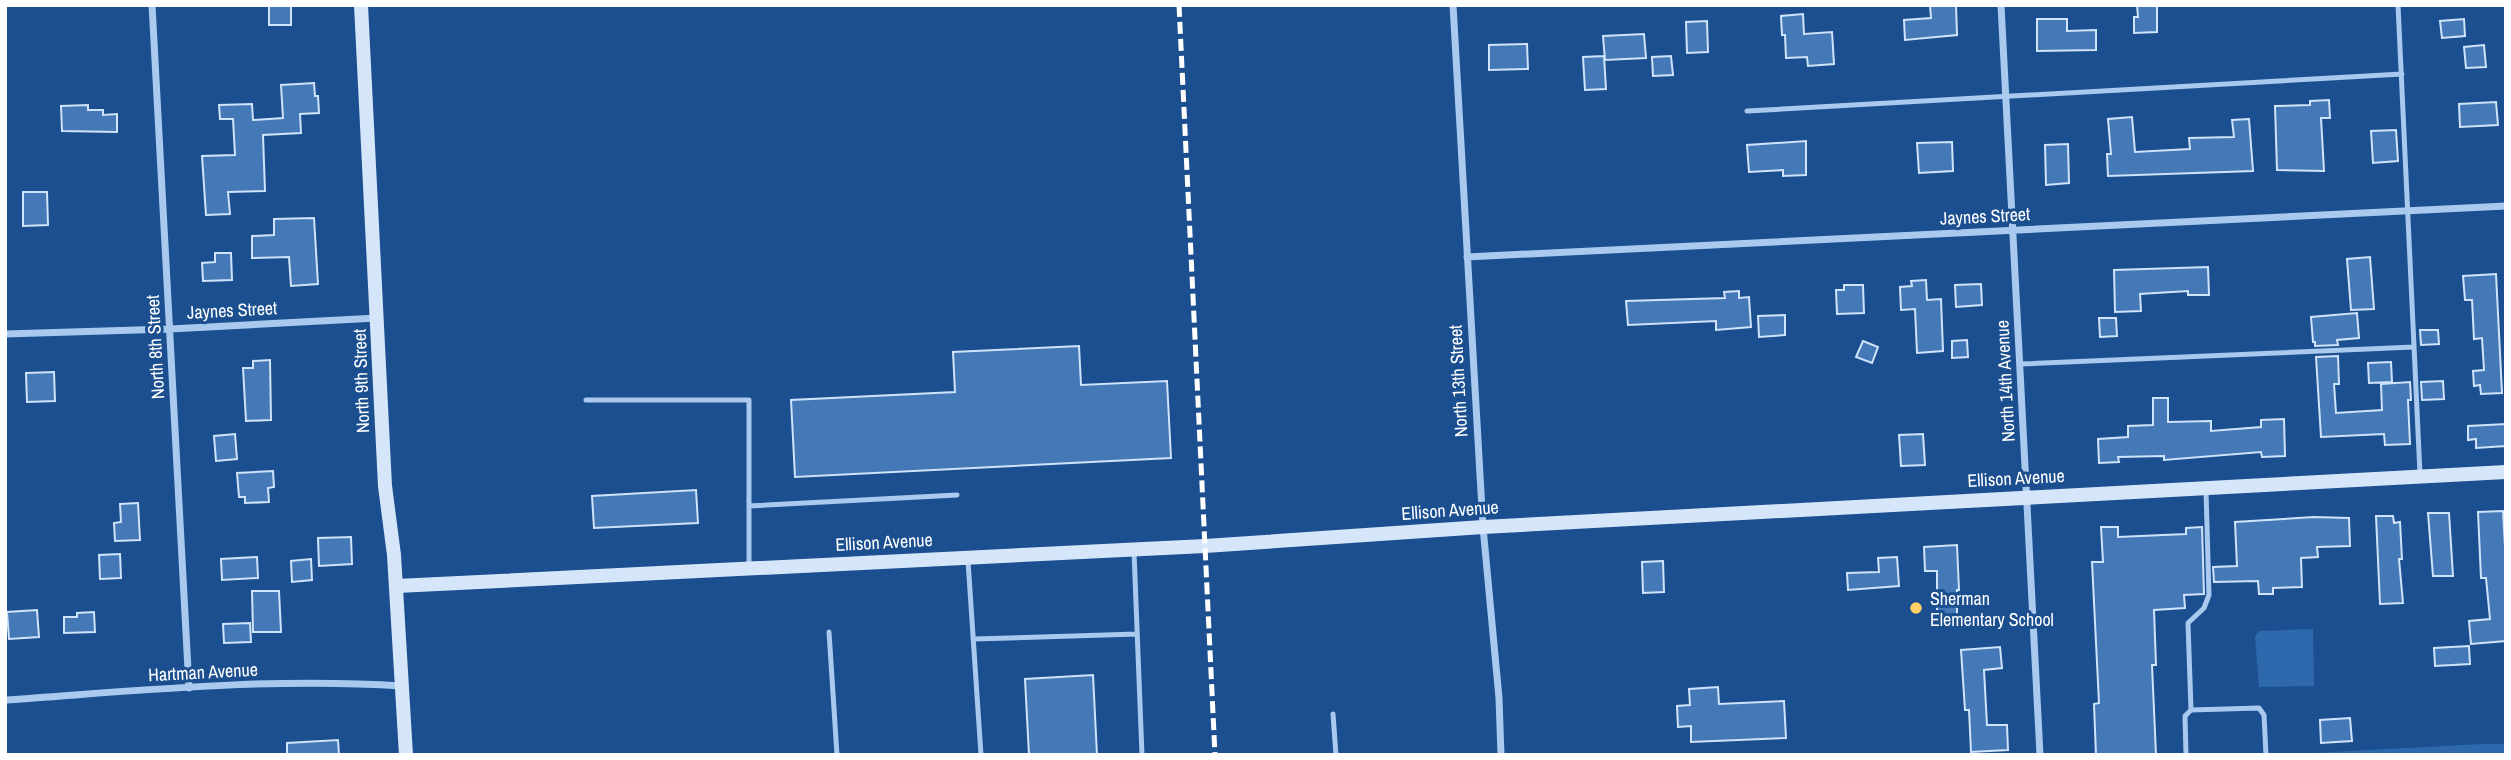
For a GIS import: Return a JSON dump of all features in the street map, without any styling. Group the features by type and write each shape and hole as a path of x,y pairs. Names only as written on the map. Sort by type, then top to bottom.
{"street":[{"name":"North 8th Street","path":"152,5 189,688"},
{"name":"North 9th Street","path":"361,5 384,486 397,586 406,755"},
{"name":"North 13th Street","path":"1453,5 1483,527 1501,755"},
{"name":"North 14th Avenue","path":"2001,5 2040,755"},
{"name":"Jaynes Street","path":"1467,257 2506,206"},
{"name":"Jaynes Street","path":"5,334 377,318"},
{"name":"Ellison Avenue","path":"397,586 968,558 1483,527 2506,472"},
{"name":"Hartman Avenue","path":"5,700 320,681 402,686"}],"lane":[{"path":"2399,5 2421,476"},
{"path":"1747,111 2402,74"},
{"path":"2020,364 2414,346"},
{"path":"586,400 749,400 749,568"},
{"path":"2191,710 2188,623 2204,608 2209,595 2206,488"},
{"path":"749,506 957,495"},
{"path":"1134,549 1143,755"},
{"path":"968,558 981,755"},
{"path":"830,632 836,755"},
{"path":"973,639 1137,634"},
{"path":"2186,755 2185,716 2191,710 2259,708 2264,715 2266,755"},
{"path":"1334,714 1336,755"}],"shaded area":[{"path":"2313,629 2314,686 2259,687 2255,637 2259,631"},
{"path":"2506,744 2506,755 2277,755"}],"building":[{"path":"269,5 291,5 291,25 269,25"},
{"path":"1930,5 1956,5 1957,35 1905,40 1904,20 1931,18"},
{"path":"2137,5 2157,5 2157,32 2134,33 2134,17 2138,17"},
{"path":"1803,14 1804,34 1832,32 1834,64 1808,66 1807,57 1786,58 1781,16"},
{"path":"2037,19 2067,19 2067,31 2096,30 2096,50 2037,51"},
{"path":"2464,19 2465,36 2442,38 2440,21"},
{"path":"1707,21 1708,52 1687,53 1686,22"},
{"path":"1644,34 1646,58 1605,60 1603,36"},
{"path":"1527,44 1528,69 1489,70 1489,45"},
{"path":"2484,45 2486,67 2466,68 2464,47"},
{"path":"1604,56 1606,89 1585,90 1583,57"},
{"path":"1671,56 1673,75 1653,76 1652,57"},
{"path":"314,83 319,113 300,114 301,133 263,135 265,191 228,192 230,214 206,215 202,156 235,155 233,119 220,119 219,105 252,104 253,120 283,118 281,85"},
{"path":"2329,100 2330,118 2321,118 2324,171 2277,170 2275,106 2310,105 2310,101"},
{"path":"2496,102 2498,125 2460,127 2459,104"},
{"path":"88,105 88,110 103,110 103,115 117,114 117,132 62,131 61,106"},
{"path":"2132,117 2135,152 2190,149 2189,138 2234,137 2232,120 2249,119 2253,171 2108,176 2107,154 2111,154 2108,119"},
{"path":"2396,130 2398,161 2373,163 2371,131"},
{"path":"1806,141 1806,175 1783,176 1783,170 1749,172 1747,145"},
{"path":"1952,142 1953,171 1919,173 1917,143"},
{"path":"2068,144 2069,183 2046,185 2045,145"},
{"path":"23,192 47,192 48,225 23,226"},
{"path":"314,218 318,284 291,286 289,257 252,258 252,236 274,235 274,219"},
{"path":"215,253 231,253 232,280 203,281 202,263 215,262"},
{"path":"2370,257 2374,309 2351,310 2347,259"},
{"path":"2208,267 2209,295 2188,295 2188,291 2140,294 2141,311 2115,312 2114,270"},
{"path":"2496,274 2502,393 2481,394 2480,385 2474,386 2473,371 2484,370 2482,338 2474,339 2472,300 2465,300 2463,276"},
{"path":"1926,280 1927,300 1941,299 1943,351 1917,353 1915,309 1901,310 1900,287 1912,286 1911,281"},
{"path":"1981,284 1982,305 1956,307 1955,285"},
{"path":"1844,285 1863,285 1864,313 1837,314 1836,290 1844,290"},
{"path":"1739,291 1739,298 1749,297 1751,327 1716,330 1716,321 1628,325 1626,301 1725,298 1724,292"},
{"path":"2357,313 2359,338 2337,340 2338,345 2315,346 2311,317"},
{"path":"1785,315 1785,335 1759,337 1758,316"},
{"path":"2099,318 2116,318 2117,336 2100,337"},
{"path":"2420,330 2438,330 2439,344 2421,345"},
{"path":"1967,340 1968,357 1952,358 1952,341"},
{"path":"1863,341 1878,347 1872,363 1856,357"},
{"path":"1079,346 1081,385 1167,381 1171,458 795,477 791,400 955,392 953,352"},
{"path":"2338,356 2339,384 2334,384 2336,413 2382,410 2381,384 2410,382 2410,444 2385,445 2384,434 2321,437 2316,357"},
{"path":"270,360 271,420 246,421 243,368 253,368 253,361"},
{"path":"2391,362 2392,382 2369,383 2368,363"},
{"path":"54,372 55,401 27,402 26,373"},
{"path":"2443,381 2444,399 2422,400 2421,382"},
{"path":"2153,398 2168,398 2168,422 2211,421 2211,431 2261,427 2261,420 2284,419 2285,456 2262,457 2261,452 2164,460 2164,456 2118,457 2119,462 2099,463 2098,439 2128,437 2128,426 2153,425"},
{"path":"2506,424 2506,446 2476,448 2476,439 2468,440 2468,426"},
{"path":"235,434 237,459 216,461 214,436"},
{"path":"1923,434 1925,465 1901,466 1899,435"},
{"path":"273,471 274,487 268,488 269,502 245,503 245,497 239,497 237,473"},
{"path":"696,490 698,523 594,528 592,496"},
{"path":"138,503 140,540 115,541 114,523 121,522 120,504"},
{"path":"2503,511 2506,641 2471,644 2469,621 2490,619 2486,578 2481,578 2478,512"},
{"path":"2428,513 2449,513 2453,576 2433,576"},
{"path":"2376,516 2393,516 2394,523 2400,522 2402,559 2399,559 2403,603 2380,604"},
{"path":"2314,517 2349,518 2350,546 2317,547 2318,557 2301,558 2302,587 2273,588 2273,594 2259,594 2258,581 2214,582 2213,567 2237,566 2235,522"},
{"path":"2101,527 2118,527 2118,537 2186,534 2186,528 2202,527 2204,594 2184,595 2185,608 2154,610 2156,665 2152,665 2156,755 2096,755 2094,704 2099,703 2092,562 2103,562"},
{"path":"351,537 352,564 319,566 318,538"},
{"path":"1957,545 1957,621 1937,621 1937,571 1925,571 1924,547"},
{"path":"120,554 121,578 100,579 99,555"},
{"path":"257,557 258,578 222,580 221,559"},
{"path":"1897,557 1899,586 1848,590 1847,573 1879,572 1878,558"},
{"path":"311,559 312,580 292,582 291,561"},
{"path":"1663,561 1664,592 1643,593 1642,562"},
{"path":"252,591 279,591 281,632 253,632"},
{"path":"37,610 39,637 9,639 7,612"},
{"path":"94,612 95,632 64,633 64,617 77,617 77,613"},
{"path":"250,623 251,642 224,643 223,624"},
{"path":"2469,646 2470,664 2435,666 2434,648"},
{"path":"2000,647 2002,668 1984,670 1987,725 2007,725 2008,750 1971,752 1969,710 1965,710 1961,650"},
{"path":"1093,675 1097,755 1029,755 1025,679"},
{"path":"1718,687 1719,704 1784,701 1786,738 1691,742 1691,726 1678,727 1677,706 1690,705 1689,689"},
{"path":"2350,718 2352,741 2321,743 2320,720"},
{"path":"338,740 339,755 287,755 287,743"}],"railway":[{"path":"1179,5 1215,755"}],"place":[{"name":"Sherman Elementary School","path":"1916,608"}]}
